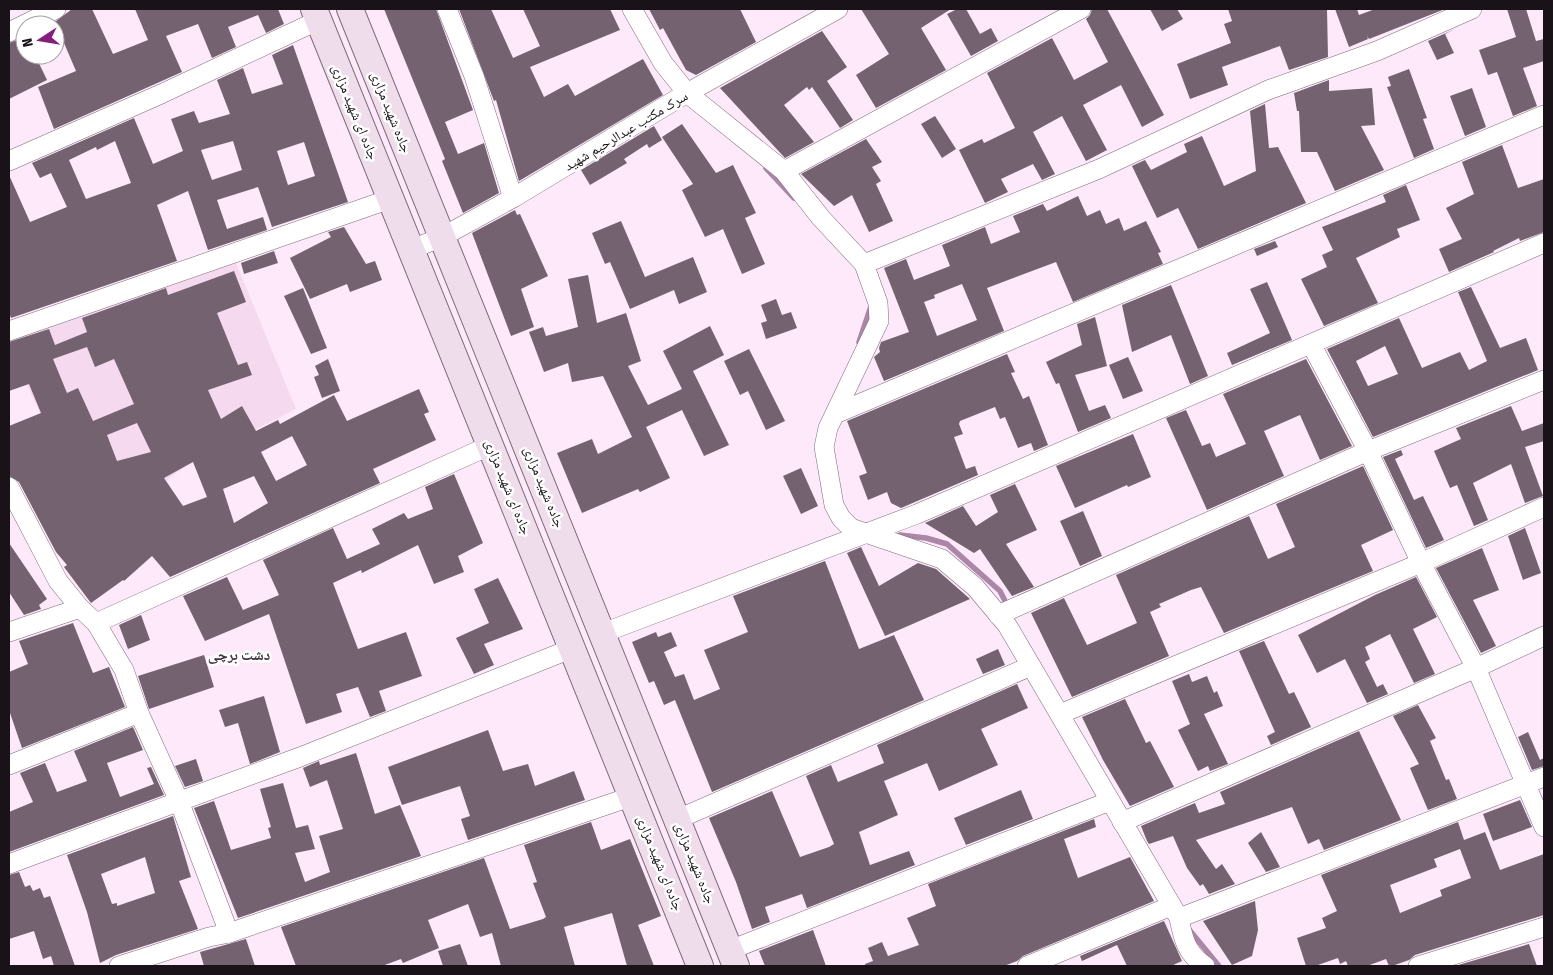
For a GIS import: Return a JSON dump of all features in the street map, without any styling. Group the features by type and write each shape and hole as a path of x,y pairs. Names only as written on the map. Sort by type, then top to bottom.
{"main road":[{"name":"جاده شهید مزاری","path":"350,9 733,958"},
{"name":"جاده ای شهید مزاری","path":"316,15 633,796 696,965"}],"street":[{"path":"9,32 56,9"},
{"path":"447,9 474,76 513,198"},
{"path":"632,9 663,63 687,93 784,171 821,218 864,264 878,303 879,321 828,428 824,447 834,506 841,518 852,528 942,559 975,587 998,615 1032,666 1175,912 1184,944 1198,961 1205,966"},
{"name":"سرک مکتب عبدالرحیم شهید","path":"412,249 442,236 513,198 687,93 838,9"},
{"path":"784,171 1081,9"},
{"path":"864,264 1099,169 1268,90 1377,51 1472,9"},
{"path":"9,161 161,94 316,15"},
{"path":"835,414 1544,115"},
{"path":"9,331 390,199"},
{"path":"603,633 918,514 1544,243"},
{"path":"1312,344 1368,451 1421,563 1536,780 1544,827"},
{"path":"998,615 1368,451 1544,380"},
{"path":"96,623 491,446"},
{"path":"9,487 16,521 58,580 80,608 96,623 124,670 139,713 179,801 229,932"},
{"path":"1060,714 1421,563 1544,507"},
{"path":"9,632 80,608"},
{"path":"1122,822 1476,668 1544,636"},
{"path":"9,864 300,757 573,648"},
{"path":"678,819 1032,666"},
{"path":"9,765 139,713"},
{"path":"1027,966 1536,780"},
{"path":"119,966 229,932 633,796"},
{"path":"733,958 1110,801"},
{"path":"1418,966 1544,926"}],"shaded area":[{"path":"234,258 296,409 191,462 95,534 9,345 9,337"}],"building":[{"path":"72,9 92,9 113,54 148,40 135,9 278,9 284,24 266,33 258,15 228,27 236,47 212,58 198,24 166,36 182,72 54,129 38,87 76,71 65,45 64,15"},
{"path":"384,9 436,9 473,110 445,122 458,154 484,143 499,193 463,213 442,161 445,159"},
{"path":"459,9 491,9 513,58 540,46 523,9 610,9 620,30 530,67 544,97 568,84 575,96 643,59 663,95 519,181 496,100 494,101"},
{"path":"649,9 740,9 756,42 696,75 686,70 663,28 660,30"},
{"path":"861,9 951,9 921,28 946,70 876,108 856,75 889,54"},
{"path":"957,9 966,9 980,34 991,28 998,41 971,56 947,14"},
{"path":"1092,9 1107,9 1164,115 1142,127 1121,85 1083,105 1107,150 1086,161 1062,116 1033,132 1055,174 1042,180 1033,164 1001,179 1008,192 985,203 959,150 982,139 984,143 1015,128 987,73 1052,38 1074,80 1108,62 1086,19"},
{"path":"1150,9 1177,9 1183,19 1162,31"},
{"path":"1228,9 1327,9 1328,57 1289,70 1280,46 1222,67 1228,85 1190,99 1177,64 1231,43 1224,24 1232,21"},
{"path":"1335,9 1357,9 1359,15 1375,9 1445,9 1369,39 1367,36 1368,39 1349,47"},
{"path":"1507,9 1526,9 1536,41 1544,39 1544,61 1523,68 1537,106 1513,116 1497,72 1488,75 1479,50 1516,37"},
{"path":"1455,29 1445,34 1454,53 1437,60 1428,41"},
{"path":"822,31 847,67 827,81 853,120 840,128 812,87 809,90 807,87 784,105 814,142 785,158 720,88"},
{"path":"15,41 15,65 40,65 47,80 9,99 9,43"},
{"path":"293,45 348,202 272,227 258,187 217,200 227,229 263,217 267,230 208,250 188,191 157,205 177,261 11,318 9,313 9,175 30,222 67,207 51,173 40,178 32,163 134,118 153,164 183,151 171,119 194,111 199,123 230,114 217,80 243,68 252,94 283,84 272,55","holes":["115,141 131,183 86,199 69,160 96,147 97,150","233,141 242,170 212,180 201,150","304,142 315,176 288,185 277,151"]},
{"path":"1409,69 1427,118 1423,119 1434,149 1414,158 1387,87 1391,86 1388,77"},
{"path":"1329,80 1329,91 1372,88 1375,125 1361,126 1384,170 1335,191 1317,152 1301,152 1299,111 1297,111 1294,93"},
{"path":"1472,88 1486,127 1465,136 1450,96"},
{"path":"1265,104 1269,148 1278,147 1306,203 1198,249 1178,208 1157,218 1132,166 1145,160 1151,170 1187,152 1184,144 1202,136 1224,186 1256,171 1250,111"},
{"path":"935,116 956,149 942,158 921,124"},
{"path":"682,124 716,173 733,165 756,213 745,218 765,264 742,274 723,229 705,237 682,190 693,184 662,137"},
{"path":"654,126 662,140 649,148 647,144 624,159 627,163 590,185 581,170"},
{"path":"866,139 882,162 872,167 881,181 876,184 893,221 869,232 852,195 834,206 801,174"},
{"path":"1502,145 1518,188 1544,179 1544,232 1520,241 1519,238 1494,252 1449,272 1439,249 1462,239 1446,208 1474,194 1462,162"},
{"path":"1406,185 1420,220 1397,229 1400,237 1356,258 1378,303 1324,326 1301,279 1327,267 1322,255 1333,250 1322,227 1386,202 1383,195"},
{"path":"1078,196 1087,216 1100,210 1106,224 1119,218 1124,231 1146,221 1161,252 1158,253 1163,264 1073,302 1056,262 987,288 1004,331 884,381 874,357 880,352 881,342 909,332 884,268 906,259 914,280 950,266 942,245 985,227 991,244 1020,232 1013,216 1043,204 1047,211","holes":["962,284 977,320 937,336 924,302 935,298 934,295"]},
{"path":"515,210 517,215 520,214 548,276 521,289 534,327 511,336 472,233"},
{"path":"621,221 645,277 693,257 707,292 679,304 674,290 630,309 610,262 605,264 592,233"},
{"path":"344,227 366,264 375,261 382,280 350,292 347,284 310,299 290,258 331,237 328,232"},
{"path":"1275,241 1278,247 1257,256 1254,249"},
{"path":"274,251 278,263 244,274 241,263"},
{"path":"234,271 246,302 217,313 238,365 247,362 252,375 208,390 221,419 242,406 256,431 278,420 280,424 334,395 347,421 419,389 429,412 424,414 436,440 373,469 380,483 170,577 152,556 124,581 91,603 64,567 67,565 56,552 19,482 9,476 9,426 41,413 29,384 9,391 9,342 49,329 55,345 87,332 82,318 166,288 168,295","holes":["87,347 95,367 114,359 134,404 93,421 78,388 67,393 53,359","137,423 151,452 117,461 107,435","292,436 307,465 276,481 261,452","193,462 207,497 183,506 164,478","254,476 268,503 234,523 223,489"]},
{"path":"588,275 597,323 626,313 641,361 628,366 648,405 682,389 663,351 710,326 724,355 693,371 729,445 704,456 682,410 646,427 670,478 640,492 638,489 582,513 557,453 592,439 598,454 632,437 603,376 572,382 568,363 544,372 529,332 543,327 546,336 578,327 568,279"},
{"path":"1267,282 1292,340 1232,365 1227,353 1270,333 1250,289"},
{"path":"1171,285 1208,376 1190,384 1171,335 1132,352 1122,305"},
{"path":"1471,287 1500,348 1526,338 1538,370 1373,437 1327,349 1399,318 1422,368 1460,352 1469,370 1487,361 1458,292","holes":["1385,346 1398,374 1368,386 1356,361"]},
{"path":"303,288 327,348 311,354 284,296"},
{"path":"776,299 782,315 791,312 797,328 766,339 761,323 767,321 761,305"},
{"path":"1095,317 1107,366 1075,375 1089,411 1105,405 1111,418 1078,432 1059,383 1056,384 1046,362 1082,345 1077,324"},
{"path":"749,349 785,421 766,430 748,391 740,395 724,361"},
{"path":"1007,354 1015,372 1011,373 1023,399 1029,396 1048,445 1034,451 1031,443 1018,448 1005,417 1000,419 995,407 960,421 959,424 963,434 954,437 966,469 975,466 978,475 901,508 891,503 887,492 868,500 859,476 867,473 847,421"},
{"path":"1128,357 1143,391 1123,399 1109,365"},
{"path":"328,359 340,391 322,398 314,377 319,375 315,366"},
{"path":"1306,359 1352,446 1320,460 1300,415 1264,431 1284,476 1207,510 1166,418 1186,410 1202,446 1210,443 1216,457 1246,444 1223,394"},
{"path":"1511,406 1522,431 1544,423 1544,441 1525,447 1543,496 1525,503 1511,464 1473,483 1488,520 1474,526 1457,485 1450,488 1434,451 1461,439 1456,428"},
{"path":"1133,434 1151,477 1128,487 1127,485 1075,508 1056,466"},
{"path":"1401,450 1403,455 1395,459 1414,500 1423,496 1444,540 1426,548 1383,457"},
{"path":"1363,466 1393,530 1361,545 1373,571 1224,633 1201,587 1191,590 1159,604 1161,607 1150,612 1169,656 1072,697 1031,613 1064,598 1087,645 1137,623 1116,575 1249,516 1268,559 1295,547 1276,504"},
{"path":"801,468 818,506 801,514 783,476"},
{"path":"454,474 483,543 458,556 464,572 434,584 418,545 362,573 361,570 333,583 358,649 406,632 422,676 379,691 386,711 370,717 358,687 336,694 342,712 306,724 269,614 205,641 183,596 227,577 243,610 279,595 263,560 333,528 347,559 380,544 372,529 404,513 408,519 433,509 425,487"},
{"path":"1015,484 1037,530 1006,544 1034,587 1012,596 980,549 974,553 925,523 963,506 976,526 998,512 990,495"},
{"path":"1083,511 1102,556 1080,566 1060,521"},
{"path":"1525,528 1541,573 1523,580 1508,536"},
{"path":"9,543 47,599 39,605 41,609 24,615 9,592"},
{"path":"861,547 879,586 918,563 936,569 970,599 885,636 847,553"},
{"path":"1482,548 1499,590 1473,600 1496,646 1481,653 1436,568"},
{"path":"825,561 859,649 894,635 924,700 712,792 675,700 664,705 654,681 649,683 632,642 656,632 658,637 671,632 677,646 664,652 675,677 684,674 694,700 720,689 704,650 748,632 733,596"},
{"path":"1416,577 1437,617 1413,629 1435,674 1414,683 1390,634 1365,647 1370,659 1365,662 1377,687 1383,684 1388,694 1367,703 1345,659 1317,673 1298,635 1375,595"},
{"path":"498,578 523,629 484,644 494,665 474,674 456,638 489,623 474,589"},
{"path":"141,615 150,640 128,649 119,625"},
{"path":"73,623 93,673 109,667 125,707 22,748 9,710 9,672 28,664 19,641"},
{"path":"1264,641 1289,694 1294,692 1311,727 1271,745 1267,736 1275,732 1239,651"},
{"path":"998,649 1005,665 983,674 976,659"},
{"path":"204,655 214,687 149,709 138,676"},
{"path":"1189,674 1192,682 1207,676 1214,693 1217,691 1223,706 1204,714 1228,764 1210,771 1208,766 1198,771 1178,730 1190,724 1172,681"},
{"path":"1017,684 1028,708 981,729 998,765 939,791 927,763 884,781 898,815 859,832 870,865 909,851 915,865 807,908 802,894 765,907 770,922 752,929 736,882 709,818 772,791 800,857 829,847 834,844 806,776 831,765 838,782 884,763 877,745"},
{"path":"264,696 280,752 250,764 238,723 225,727 219,710"},
{"path":"1125,699 1146,743 1150,741 1174,787 1130,806 1103,760 1082,717"},
{"path":"1418,705 1436,738 1430,741 1446,780 1449,779 1457,799 1428,810 1410,768 1419,764 1393,716"},
{"path":"133,727 143,750 107,763 120,797 154,784 147,768 151,767 164,795 9,852 9,812 33,802 20,773 45,763 57,792 87,781 74,751"},
{"path":"488,730 503,771 528,764 535,786 574,771 585,800 468,840 461,819 470,816 460,786 402,805 388,767"},
{"path":"1359,731 1401,820 1324,850 1319,839 1308,844 1292,807 1196,840 1216,869 1222,864 1235,884 1209,894 1203,884 1200,886 1187,868 1173,836 1149,844 1147,841 1141,826 1195,803 1199,813 1225,804 1220,792"},
{"path":"1528,732 1540,760 1544,758 1544,766 1532,770 1518,737"},
{"path":"356,753 375,814 400,805 421,856 238,918 194,808 214,801 231,850 271,838 268,828 271,827 260,789 283,783 296,828 308,825 315,849 295,853 305,882 330,872 319,836 343,829 327,780 310,787 303,768 319,761 320,765"},
{"path":"196,759 203,781 185,787 175,766"},
{"path":"1021,790 1033,819 966,845 954,818"},
{"path":"1520,800 1532,827 1493,841 1483,814"},
{"path":"173,816 191,877 179,881 198,929 116,955 100,963 87,912 67,855","holes":["145,857 155,893 117,906 117,903 112,904 101,874"]},
{"path":"1094,819 1096,827 1064,839 1078,878 1130,857 1154,901 1023,956 1017,961 1004,966 865,966 865,964 873,961 868,948 882,942 888,956 919,945 907,918 936,906 928,884"},
{"path":"591,822 601,850 630,839 661,916 638,925 654,966 627,966 612,913 564,927 575,966 501,966 492,933 480,937 468,904 428,920 439,948 403,963 401,959 382,966 296,966 281,927 484,858 510,929 543,919 546,917 533,883 537,882 524,845"},
{"path":"1458,822 1464,840 1485,832 1500,870 1544,854 1544,915 1415,955 1409,960 1392,966 1389,966 1386,959 1367,966 1348,966 1346,961 1340,964 1338,958 1315,966 1306,966 1297,938 1326,928 1322,918 1337,911 1321,875","holes":["1460,849 1471,878 1440,890 1442,896 1400,913 1390,885 1437,867 1434,859"]},
{"path":"1261,832 1280,867 1266,872 1248,843"},
{"path":"19,872 25,887 30,885 33,891 40,888 44,898 50,896 75,966 54,966 51,956 43,959 34,931 9,939 9,875"},
{"path":"1255,901 1258,930 1252,956 1232,965 1203,921"},
{"path":"1164,921 1182,961 1171,966 1127,966 1117,945 1082,961 1080,956"},
{"path":"813,930 826,966 765,966 759,951"},
{"path":"246,939 255,966 204,966 200,952"},
{"path":"460,944 468,966 443,966 438,951"},
{"path":"1529,944 1537,966 1455,966"}],"waterway":[{"path":"766,168 794,198"},
{"path":"859,342 871,306"},
{"path":"900,535 926,538 947,544 1000,591 1008,607"},
{"path":"1187,927 1219,966"}],"district":[{"name":"دشت برچی","path":"239,655"}]}
